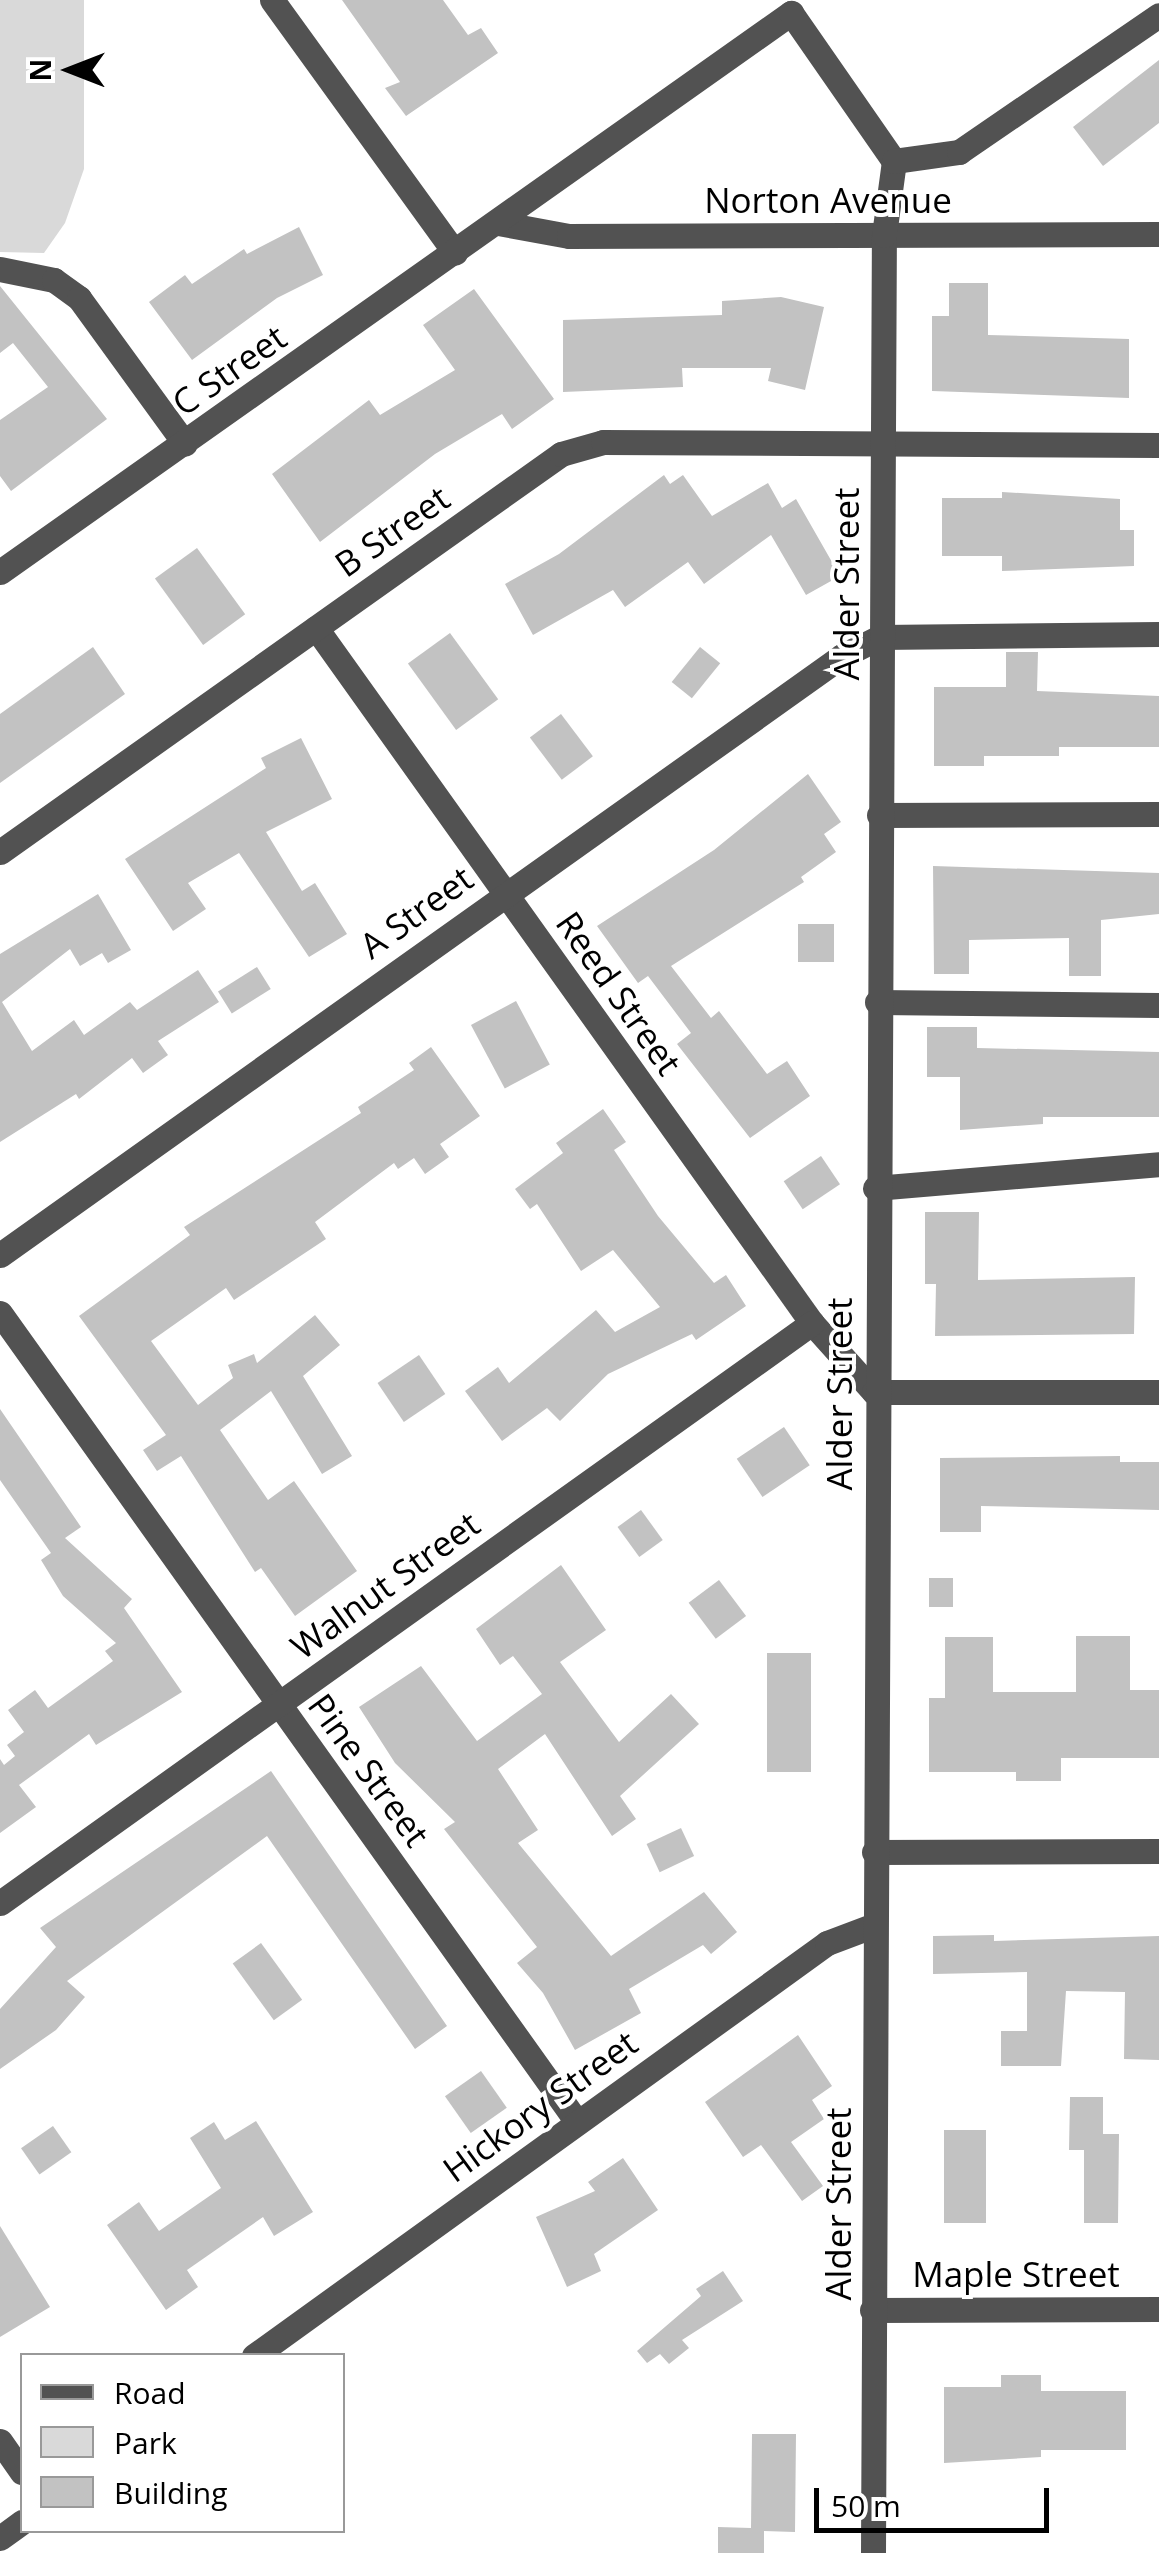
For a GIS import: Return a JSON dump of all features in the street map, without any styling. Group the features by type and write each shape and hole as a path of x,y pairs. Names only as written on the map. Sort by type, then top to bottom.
{"street":[{"path":"272,0 455,253"},
{"name":"C Street","path":"0,572 791,13 894,161"},
{"path":"894,161 959,152 1159,15"},
{"name":"Alder Street","path":"873,2553 878,814 884,235 894,161"},
{"name":"Norton Avenue","path":"498,223 569,236 1159,234"},
{"path":"0,269 54,280 79,298 185,444"},
{"name":"B Street","path":"0,852 561,454 604,442 1159,446"},
{"name":"Reed Street","path":"316,628 812,1324 874,1392"},
{"path":"880,636 1159,634"},
{"name":"A Street","path":"0,1255 504,891 842,656 880,636"},
{"path":"878,814 1159,814"},
{"path":"877,1002 1159,1005"},
{"path":"876,1188 1159,1164"},
{"name":"Pine Street","path":"0,1313 578,2122"},
{"name":"Walnut Street","path":"0,1904 812,1324"},
{"path":"874,1392 1159,1392"},
{"path":"874,1852 1159,1851"},
{"name":"Hickory Street","path":"258,2353 826,1943 875,1926"},
{"name":"Maple Street","path":"872,2310 1159,2309"},
{"path":"0,2440 20,2469"}],"green space":[{"path":"0,0 84,0 84,169 65,223 44,253 0,252"}],"building":[{"path":"342,0 443,0 468,35 481,28 498,53 406,116 385,88 400,82"},
{"path":"1159,60 1159,123 1103,166 1073,127"},
{"path":"299,227 323,275 277,298 192,360 149,302 185,275 192,284 244,249 247,254"},
{"path":"949,283 988,283 988,335 1129,339 1129,398 932,391 932,316 949,316"},
{"path":"0,286 107,419 11,491 0,476 0,420 48,387 13,343 0,353"},
{"path":"474,289 554,399 512,429 502,414 435,454 320,542 272,474 369,400 380,415 455,370 423,325"},
{"path":"781,297 824,307 805,390 768,381 771,368 682,368 683,387 563,392 563,320 722,315 722,301"},
{"path":"664,475 670,484 683,475 712,516 768,483 782,508 796,499 840,576 806,595 771,535 704,584 688,562 625,607 613,590 533,635 505,584 559,554"},
{"path":"1002,492 1120,499 1120,530 1134,530 1134,566 1002,571 1002,556 942,556 942,498 1002,498"},
{"path":"197,548 245,614 203,645 155,579"},
{"path":"450,633 498,699 456,730 408,664"},
{"path":"93,647 125,694 0,783 0,714"},
{"path":"700,647 720,663 692,698 672,682"},
{"path":"1006,652 1038,652 1037,691 1159,696 1159,747 1059,747 1059,756 984,756 984,766 934,766 934,687 1006,687"},
{"path":"561,714 593,756 562,780 530,737"},
{"path":"301,738 332,799 266,832 302,891 315,883 347,934 309,957 239,853 188,883 206,909 173,931 125,859 266,768 261,758"},
{"path":"808,774 841,822 824,834 836,852 801,877 804,882 671,966 711,1018 719,1011 767,1074 787,1061 810,1096 750,1138 677,1044 691,1033 648,976 638,983 597,926 714,850"},
{"path":"933,866 1159,873 1159,914 1101,920 1101,976 1069,976 1069,938 969,940 969,974 934,974"},
{"path":"98,894 131,950 108,963 102,953 80,966 70,949 2,1002 32,1051 74,1020 84,1035 130,1002 137,1010 198,970 219,1002 158,1041 168,1055 143,1073 132,1058 79,1099 76,1094 0,1142 0,954"},
{"path":"798,924 834,924 834,962 798,962"},
{"path":"257,967 271,989 232,1013 218,991"},
{"path":"516,1001 550,1065 505,1089 471,1025"},
{"path":"927,1027 977,1027 977,1048 1159,1052 1159,1117 1043,1117 1043,1124 960,1130 960,1077 927,1077"},
{"path":"431,1047 480,1116 440,1144 449,1157 425,1174 414,1158 398,1169 394,1163 315,1222 326,1239 234,1300 226,1288 151,1341 198,1405 233,1378 228,1365 254,1354 257,1363 315,1315 340,1345 303,1376 352,1456 322,1474 271,1391 220,1430 268,1500 294,1481 357,1571 295,1616 261,1568 255,1572 181,1456 157,1471 143,1450 166,1435 79,1316 190,1235 184,1227 361,1113 358,1107 414,1070 409,1063"},
{"path":"603,1109 626,1142 614,1150 658,1216 714,1283 726,1275 746,1306 696,1340 692,1334 608,1374 560,1421 547,1408 502,1441 465,1391 498,1367 509,1383 596,1310 615,1332 660,1307 613,1250 581,1271 537,1204 530,1209 515,1189 563,1153 556,1143"},
{"path":"821,1156 840,1184 803,1209 784,1181"},
{"path":"925,1212 979,1212 978,1280 1135,1277 1134,1334 935,1336 936,1284 925,1284"},
{"path":"419,1355 445,1394 404,1422 378,1383"},
{"path":"0,1409 81,1527 65,1538 132,1599 124,1608 182,1692 96,1745 89,1734 19,1785 36,1807 0,1833 0,1759 4,1765 15,1756 7,1745 24,1732 8,1710 35,1690 48,1708 113,1661 105,1651 116,1643 63,1596 41,1560 51,1553 0,1480"},
{"path":"784,1427 810,1465 762,1497 737,1459"},
{"path":"1120,1456 1120,1462 1159,1462 1159,1510 981,1506 981,1532 940,1532 940,1458"},
{"path":"641,1510 663,1540 639,1557 618,1527"},
{"path":"561,1565 606,1630 560,1662 619,1742 671,1694 699,1724 620,1796 636,1819 612,1836 545,1734 498,1769 538,1830 518,1843 611,1956 704,1892 737,1932 711,1954 703,1945 629,1989 641,2013 575,2050 543,1993 517,1963 537,1947 444,1829 455,1822 395,1763 359,1707 421,1666 477,1741 542,1694 513,1656 500,1665 476,1629"},
{"path":"929,1578 953,1578 953,1607 929,1607"},
{"path":"719,1580 746,1616 716,1639 689,1603"},
{"path":"1076,1636 1130,1636 1130,1690 1159,1690 1159,1758 1061,1758 1061,1781 1016,1781 1016,1772 929,1772 929,1698 945,1698 945,1637 993,1637 993,1692 1076,1692"},
{"path":"767,1653 811,1653 811,1772 767,1772"},
{"path":"271,1771 447,2026 415,2049 267,1836 67,1981 85,1997 56,2030 0,2069 0,2009 56,1947 40,1928"},
{"path":"681,1828 694,1856 660,1872 647,1844"},
{"path":"994,1935 994,1941 1159,1936 1159,2060 1124,2059 1125,1992 1066,1991 1061,2066 1001,2066 1001,2031 1027,2031 1027,1972 933,1974 933,1936"},
{"path":"261,1943 302,2000 274,2020 233,1964"},
{"path":"798,2035 832,2086 812,2100 824,2119 791,2142 823,2186 802,2201 761,2145 743,2157 705,2102"},
{"path":"481,2071 507,2108 471,2133 445,2096"},
{"path":"1070,2097 1103,2097 1103,2134 1119,2134 1118,2223 1084,2223 1084,2150 1069,2150"},
{"path":"256,2121 313,2212 274,2236 263,2217 187,2270 198,2287 166,2310 107,2225 139,2202 159,2231 221,2188 190,2138 214,2122 225,2140"},
{"path":"53,2126 71,2152 39,2175 21,2148"},
{"path":"944,2130 986,2130 986,2223 944,2223"},
{"path":"623,2158 658,2210 594,2254 601,2271 567,2287 536,2217 595,2191 588,2182"},
{"path":"0,2226 50,2307 0,2337"},
{"path":"723,2271 743,2301 682,2340 689,2348 669,2364 660,2354 647,2363 637,2351 701,2296 696,2289"},
{"path":"1001,2375 1041,2375 1041,2391 1126,2391 1126,2450 1041,2450 1041,2457 944,2463 944,2387 1001,2387"},
{"path":"752,2434 796,2434 795,2532 764,2531 764,2553 718,2553 718,2527 751,2528"}]}
